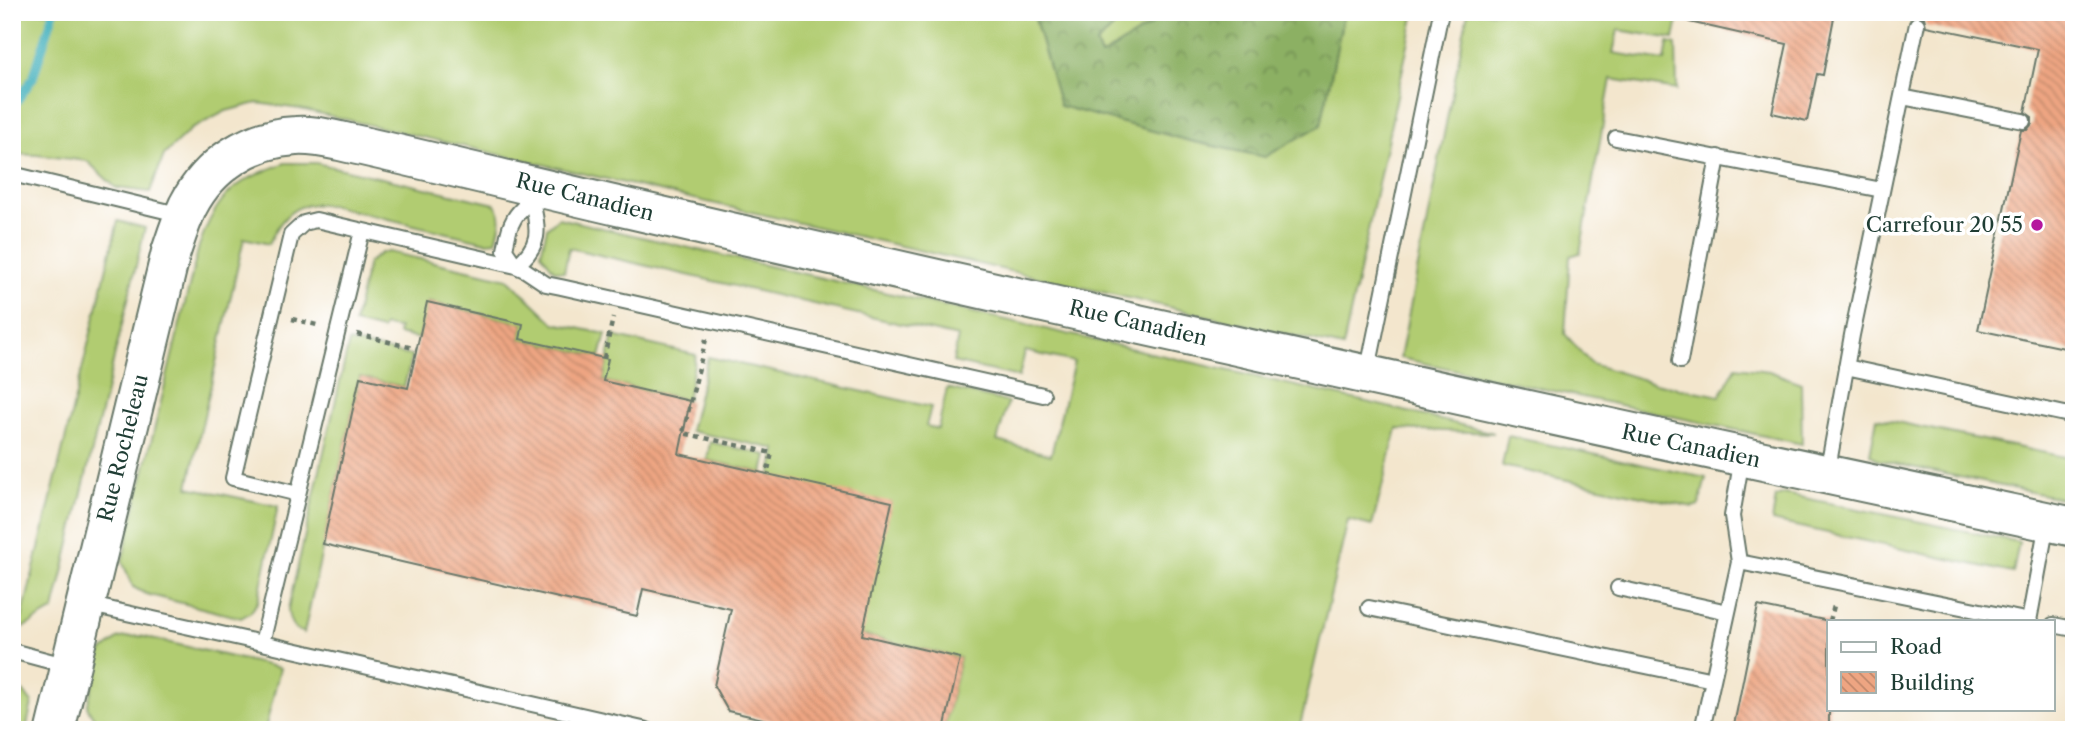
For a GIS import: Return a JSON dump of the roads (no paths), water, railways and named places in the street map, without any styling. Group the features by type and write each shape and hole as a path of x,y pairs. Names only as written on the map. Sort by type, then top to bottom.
{"street":[{"name":"Rue Canadien","path":"210,173 235,154 277,138 298,136 340,141 534,193 647,213 1367,375 2060,524"},
{"name":"Rue Rocheleau","path":"55,730 171,252 184,216 210,173"}],"lane":[{"path":"1367,375 1441,12"},
{"path":"1827,476 1846,367 1917,24"},
{"path":"1902,97 2023,121"},
{"path":"1616,138 1882,190"},
{"path":"1680,361 1718,157"},
{"path":"12,174 184,216"},
{"path":"516,266 505,250 513,219 534,193"},
{"path":"516,266 531,253 535,240 538,227 534,193"},
{"path":"298,494 233,478 291,235 304,223 316,220 516,266 553,285 1043,395"},
{"path":"262,643 362,231"},
{"path":"1846,367 2074,416"},
{"path":"1702,730 1739,562 1732,516 1743,457"},
{"path":"2030,620 2060,524"},
{"path":"1739,562 2025,620"},
{"path":"1618,588 1728,612"},
{"path":"86,604 646,730"},
{"path":"1369,608 1713,680"},
{"path":"2054,625 2074,629"},
{"path":"12,651 71,667"}],"waterway":[{"path":"12,108 33,78 54,12"}],"place":[{"name":"Carrefour 20 55","path":"2037,225"}]}
